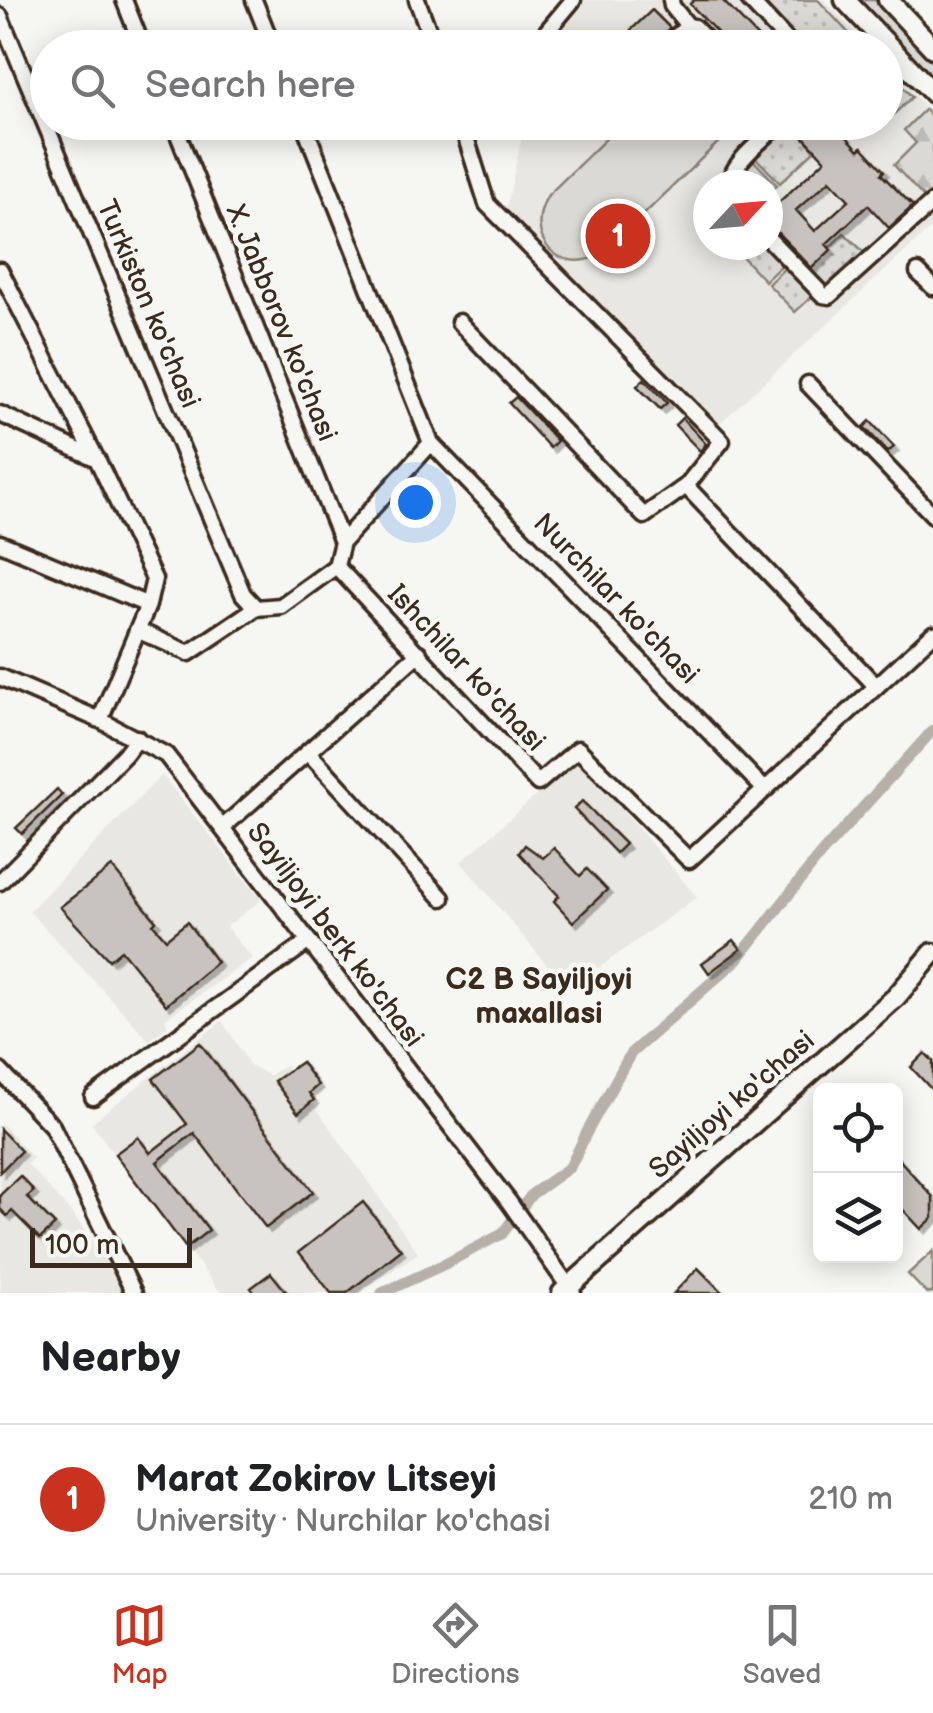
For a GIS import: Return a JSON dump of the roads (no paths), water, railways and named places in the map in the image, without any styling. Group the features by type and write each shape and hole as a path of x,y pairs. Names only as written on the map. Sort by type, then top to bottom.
{"main road":[{"path":"845,0 874,30"},
{"path":"888,0 933,48"},
{"path":"903,61 933,93"},
{"name":"Sayiljoyi ko'chasi","path":"568,1291 896,997 933,952"}],"street":[{"path":"124,0 136,30"},
{"path":"254,0 266,30"},
{"path":"417,0 428,30"},
{"path":"549,30 573,0"},
{"path":"671,0 688,26 697,30"},
{"path":"749,0 777,30"},
{"name":"Turkiston ko'chasi","path":"0,16 30,87"},
{"path":"683,30 688,26"},
{"name":"Turkiston ko'chasi","path":"52,140 243,594 256,608"},
{"name":"X. Jabborov ko'chasi","path":"180,140 342,542"},
{"path":"138,630 188,653 256,608 281,606 336,566 342,542 431,443 310,140"},
{"path":"459,322 644,516 686,486 722,441 486,204 467,140"},
{"path":"735,170 763,140"},
{"path":"783,254 823,295 829,296 933,202"},
{"path":"0,270 154,579 148,605 100,720"},
{"path":"918,272 933,288"},
{"path":"808,384 933,516"},
{"path":"0,414 96,459"},
{"name":"Nurchilar ko'chasi","path":"431,443 765,790"},
{"path":"686,486 876,686"},
{"path":"0,543 148,605"},
{"name":"Ishchilar ko'chasi","path":"336,566 538,783 578,749 690,860 765,790"},
{"path":"765,790 933,634"},
{"path":"222,828 419,654"},
{"name":"Sayiljoyi berk ko'chasi","path":"0,677 100,720 166,755 509,1202 568,1291"},
{"path":"0,882 137,738"},
{"path":"308,752 442,898"},
{"path":"93,1097 309,941"},
{"path":"0,1071 52,1126 134,1293"}],"waterway":[{"path":"382,1293 502,1234 532,1194 570,1167 631,1053 738,959 821,854 933,730"}],"place":[{"name":"Marat Zokirov Litseyi","path":"618,236"}],"district":[{"name":"C2 B Sayiljoyi maxallasi","path":"539,997"}]}
